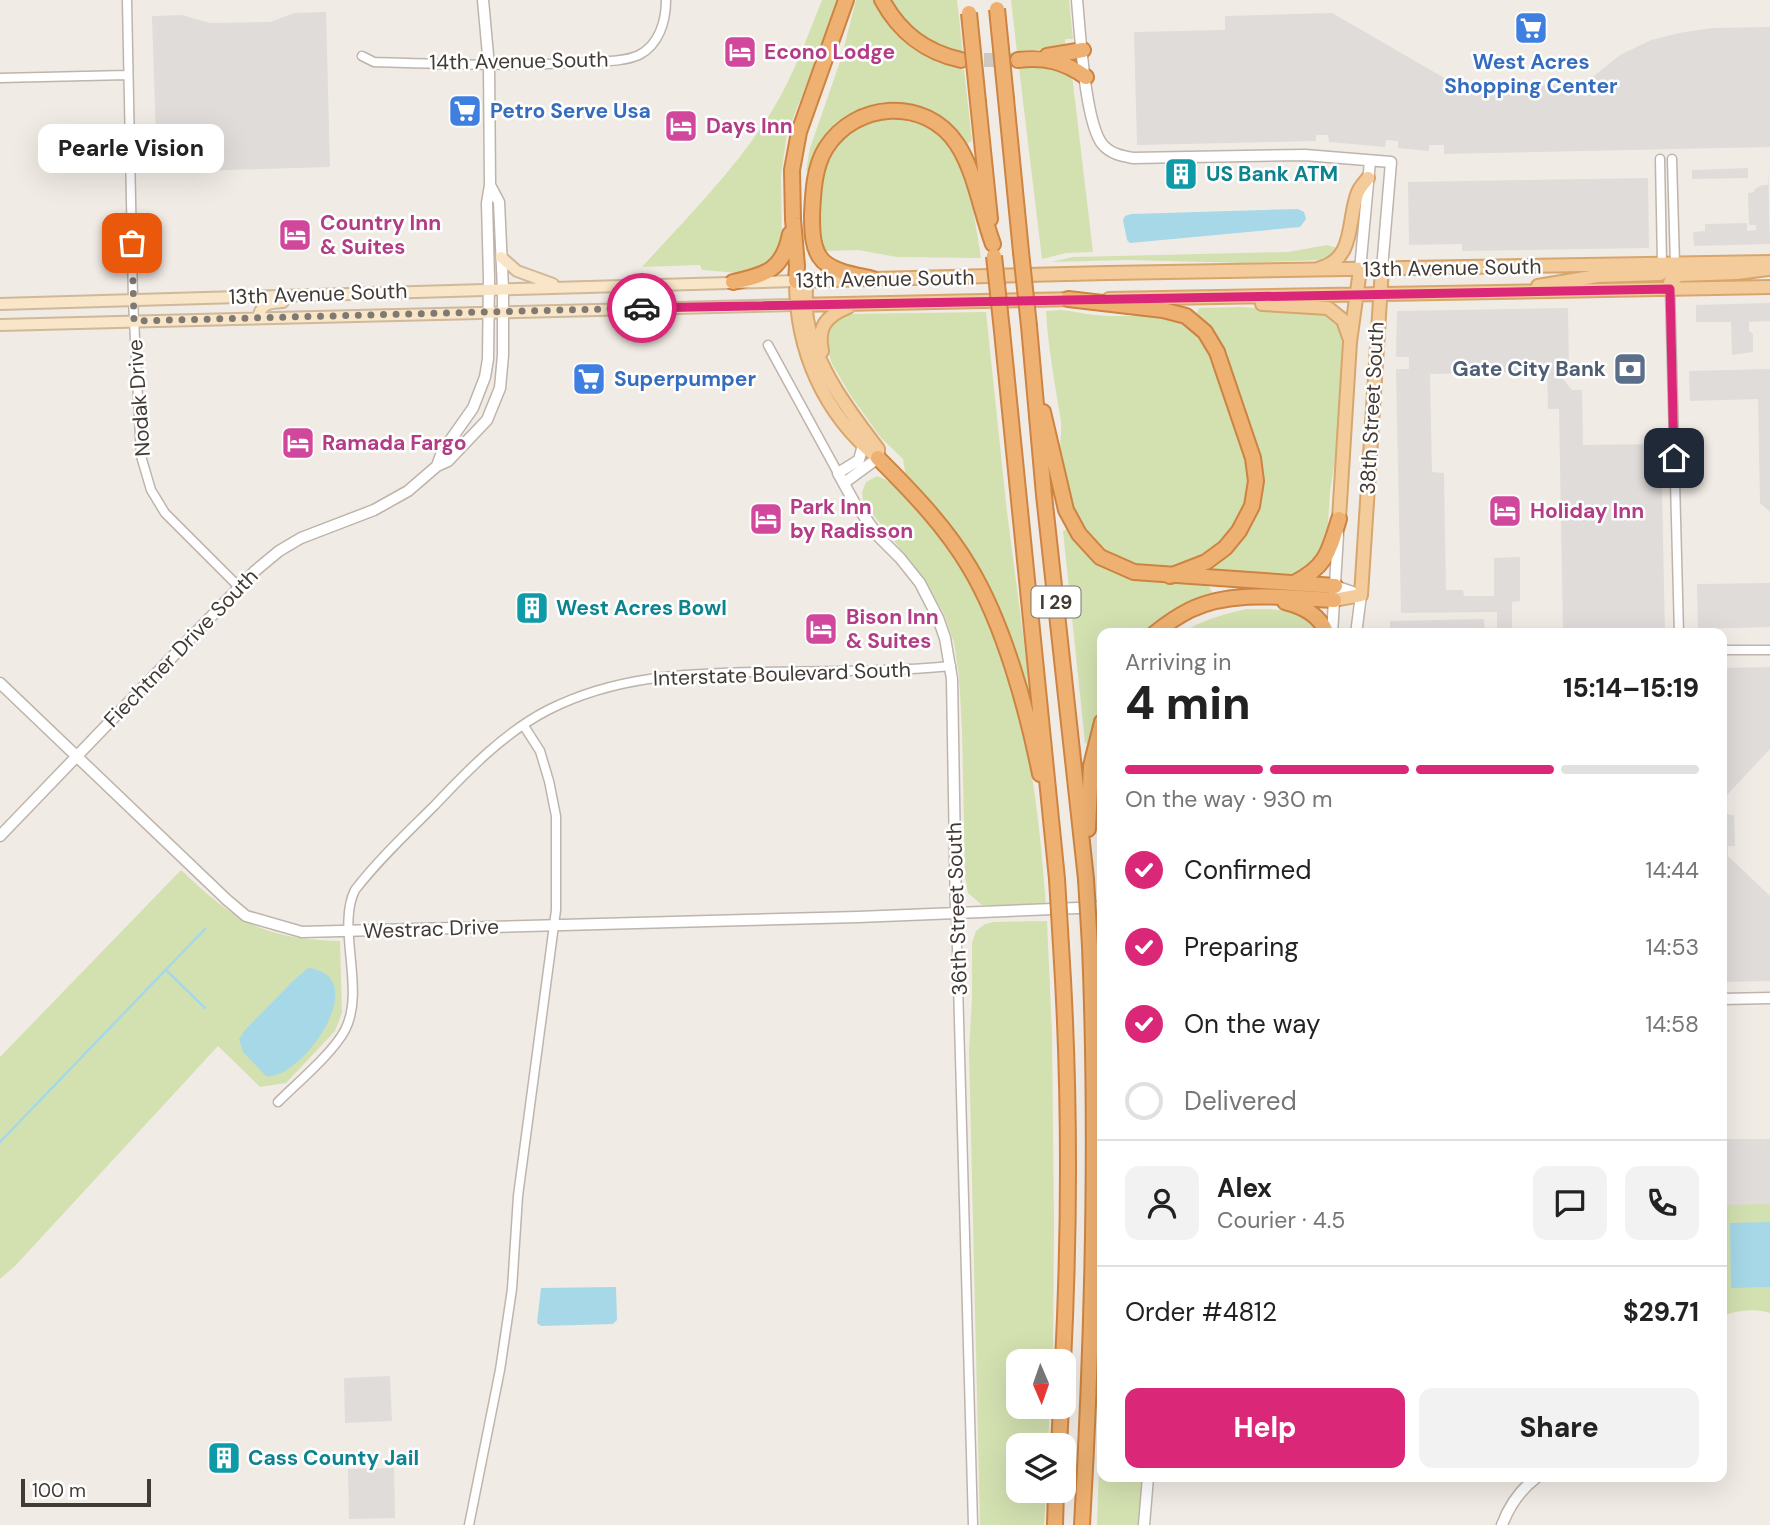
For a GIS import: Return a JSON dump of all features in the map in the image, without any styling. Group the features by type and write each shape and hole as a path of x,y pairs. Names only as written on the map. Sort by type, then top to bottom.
{"highway":[{"path":"801,281 793,219 793,170 799,132 846,0"},
{"path":"882,0 898,25 914,40 931,51 961,60"},
{"name":"I 29","path":"996,5 1044,495 1085,873 1090,946 1094,1035 1093,1237 1083,1525"},
{"name":"I 29","path":"968,7 1053,815 1067,1034 1068,1249 1064,1349"},
{"path":"1018,60 1083,50"},
{"path":"1035,58 1058,61 1086,76"},
{"path":"873,279 834,268 821,259 815,246 812,225 814,184 825,150 836,134 853,120 873,112 894,109 915,112 938,125 956,142 970,169 993,250"},
{"path":"733,282 764,275 772,270 787,247 793,219"},
{"path":"1068,299 1163,310 1186,316 1205,332 1217,352 1253,458 1256,481 1252,506 1240,531 1225,548 1206,562 1170,576"},
{"path":"1033,380 1050,435 1055,472 1066,510 1079,534 1100,557 1133,572 1294,583 1334,593"},
{"path":"878,458 916,496 946,533 970,567 990,606 1013,673 1034,743 1043,789 1053,815"},
{"path":"1294,583 1311,575 1322,565 1339,519"},
{"path":"1163,628 1191,609 1226,599 1334,593"},
{"path":"1267,597 1310,612 1326,628"},
{"path":"1085,873 1091,766 1097,742"},
{"path":"1055,1525 1056,1503"}],"main road":[{"path":"1308,270 1333,262 1345,248 1358,190 1368,178"},
{"path":"501,257 517,271 530,277 566,287"},
{"name":"13th Avenue South","path":"0,303 733,282 1770,262"},
{"path":"1500,293 1597,276 1661,274 1669,264"},
{"name":"38th Street South","path":"1361,595 1382,269"},
{"path":"1670,289 1670,282 1679,275 1770,269"},
{"name":"38th Street South","path":"1339,519 1350,342 1360,270"},
{"path":"801,281 800,332 819,385 836,416 878,458"},
{"name":"13th Avenue South","path":"0,325 858,303 1770,287"},
{"path":"258,317 260,308 270,303 297,302 341,294"},
{"path":"1202,297 1257,304 1328,308 1343,320 1350,342"},
{"path":"827,372 820,330 834,313 858,303"},
{"path":"801,305 827,372 878,449 878,458"},
{"path":"1334,593 1361,595"}],"street":[{"name":"Nodak Drive","path":"127,0 133,300 139,440 149,484 164,513 238,586"},
{"path":"483,0 489,66 490,185"},
{"name":"14th Avenue South","path":"362,56 374,62 489,66 610,61 638,55 657,41 666,0"},
{"name":"38th Street South","path":"1077,0 1089,110 1097,136 1109,150 1133,158 1305,155 1391,162 1382,269"},
{"path":"0,78 127,75"},
{"path":"1660,159 1669,264"},
{"path":"1669,264 1672,159"},
{"name":"38th Street South","path":"1360,270 1370,160"},
{"name":"Fiechtner Drive South","path":"0,836 238,586 279,551 301,538 389,503 437,466 448,461 479,431 495,404 502,371 503,289 499,202 490,185"},
{"name":"Fiechtner Drive South","path":"437,466 442,452 473,408 481,390 488,359 487,203 490,185"},
{"path":"1670,289 1678,628"},
{"name":"36th Street South","path":"768,345 854,502 879,537 920,583 938,618 951,666 973,1525"},
{"path":"838,472 859,460 863,445"},
{"path":"844,483 878,458"},
{"name":"38th Street South","path":"1330,628 1339,519"},
{"name":"38th Street South","path":"1357,628 1361,595"},
{"path":"1727,650 1770,650"},
{"name":"Interstate Boulevard South","path":"278,1102 335,1044 345,1030 351,1014 353,995 350,932 352,897 362,881 491,750 546,711 599,689 658,677 790,671 909,670 951,666"},
{"name":"Westrac Drive","path":"0,683 169,846 246,916 302,932 1097,907"},
{"path":"469,1525 500,1370 512,1289 518,1196 555,925 556,816 540,751 524,726"},
{"path":"1727,999 1770,998"},
{"path":"1144,1525 1148,1482"},
{"path":"1502,1525 1507,1512 1532,1482"}],"green space":[{"path":"822,0 839,0 787,134 781,175 782,244 776,256 760,269 738,273 702,270 700,265 642,267 712,191 759,130 787,83"},
{"path":"856,0 874,0 889,26 910,46 936,61 964,70 972,141 967,144 944,120 931,112 902,102 887,102 871,105 841,121 827,137 812,172 806,171 810,148 841,59"},
{"path":"889,0 957,0 963,53 920,36 905,22"},
{"path":"1011,0 1069,0 1073,39 1065,39 1065,47 1017,52"},
{"path":"1053,65 1072,75 1093,252 1066,253 1042,259 1019,68"},
{"path":"892,114 936,128 955,150 968,178 981,258 897,257 858,250 825,251 821,233 820,193 830,156 839,140 853,127 870,117"},
{"path":"1327,245 1337,248 1331,256 1317,260 1246,263 1127,260 1051,262 1073,257 1288,252"},
{"path":"1240,307 1323,312 1339,323 1344,333 1340,428 1330,492 1327,539 1320,557 1303,575 1279,580 1212,574 1210,567 1261,487 1196,316 1199,308"},
{"path":"1061,310 1105,316 1168,318 1190,328 1210,354 1241,439 1249,473 1249,486 1240,519 1222,544 1197,560 1169,568 1139,566 1111,555 1087,535 1070,506 1061,465 1061,422 1046,311"},
{"path":"986,312 1007,512 1031,696 1026,698 992,595 972,556 940,513 906,477 903,459 881,438 851,396 832,364 825,343 825,334 831,321 846,314"},
{"path":"877,476 903,491 924,512 964,569 987,613 1005,659 1029,756 1046,905 982,905 968,893 965,876 959,676 954,643 944,614 925,580 863,502 862,492 866,482"},
{"path":"1068,529 1099,562 1114,571 1146,580 1208,585 1214,596 1156,628 1097,628 1097,721 1091,744 1085,743 1063,531"},
{"path":"1247,609 1288,611 1297,614 1316,628 1190,628"},
{"path":"181,870 218,903 252,924 290,936 340,941 342,1013 335,1031 286,1083 260,1087 218,1046 0,1279 0,1057"},
{"path":"1047,921 1052,1033 1053,1349 1006,1349 1006,1419 1049,1419 1049,1433 1006,1433 1006,1503 1045,1503 1044,1525 980,1525 969,1050 972,943 976,931 993,922"},
{"path":"1727,1204 1770,1204 1770,1313 1746,1310 1727,1314"},
{"path":"1098,1482 1142,1482 1139,1525 1097,1525"}],"shaded area":[{"path":"326,12 330,167 157,172 152,16 182,15 210,23 270,22 295,13"},
{"path":"1332,13 1460,87 1584,84 1620,55 1651,40 1712,28 1770,27 1770,147 1444,154 1444,145 1429,145 1429,151 1398,148 1398,141 1386,140 1385,147 1329,142 1328,135 1316,135 1316,141 1137,145 1134,32 1225,30 1225,16"},
{"path":"1748,168 1748,178 1692,179 1692,170"},
{"path":"1648,178 1649,248 1462,251 1462,244 1409,245 1408,182"},
{"path":"1762,185 1768,185 1770,244 1694,246 1693,232 1705,231 1705,224 1747,223 1747,231 1756,230 1756,225 1749,225 1748,193 1754,192"},
{"path":"1770,303 1770,321 1749,322 1749,331 1753,334 1753,352 1732,355 1731,322 1696,322 1696,305"},
{"path":"1568,308 1569,371 1563,371 1563,379 1572,390 1582,390 1583,445 1661,444 1665,628 1563,628 1559,409 1548,409 1547,372 1543,368 1529,368 1525,372 1430,374 1432,472 1444,473 1446,590 1463,590 1464,596 1494,596 1494,558 1520,557 1520,601 1512,602 1512,628 1497,628 1497,612 1401,613 1396,369 1409,369 1409,357 1396,357 1397,311"},
{"path":"1770,369 1770,512 1760,503 1758,399 1690,401 1689,371"},
{"path":"1770,583 1770,627 1698,628 1697,584"},
{"path":"1484,619 1485,628 1390,628 1390,621"},
{"path":"1770,667 1770,749 1727,795 1727,668"},
{"path":"1727,814 1734,815 1735,846 1728,846 1728,856 1770,896 1770,981 1727,982"},
{"path":"1727,1139 1770,1139 1770,1204 1727,1205"},
{"path":"390,1376 392,1421 345,1423 344,1378"},
{"path":"394,1468 395,1518 349,1519 348,1469"}],"water":[{"path":"1298,209 1304,212 1306,219 1300,227 1130,243 1123,220 1131,214"},
{"path":"308,968 327,975 335,989 334,1007 312,1047 296,1063 280,1073 266,1076 243,1052 239,1039"},
{"path":"1770,1222 1770,1287 1731,1288 1730,1223"},
{"path":"616,1287 617,1320 613,1324 541,1326 537,1323 541,1288"}],"waterway":[{"path":"0,1142 205,929"},
{"path":"167,971 205,1008"}],"tunnel":[{"path":"963,60 1018,60"}],"way so far":[{"path":"132,243 134,321 642,308"}],"place":[{"name":"West Acres Shopping Center","path":"1531,28"},
{"name":"Econo Lodge","path":"740,52"},
{"name":"Petro Serve Usa","path":"465,111"},
{"name":"Days Inn","path":"681,126"},
{"name":"US Bank ATM","path":"1181,174"},
{"name":"Country Inn & Suites","path":"295,235"},
{"name":"Pearle Vision","path":"132,243"},
{"name":"Gate City Bank","path":"1630,369"},
{"name":"Superpumper","path":"589,379"},
{"name":"Ramada Fargo","path":"298,443"},
{"name":"Holiday Inn","path":"1505,511"},
{"name":"Park Inn by Radisson","path":"766,519"},
{"name":"West Acres Bowl","path":"532,608"},
{"name":"Bison Inn & Suites","path":"821,629"},
{"name":"Cass County Jail","path":"224,1458"}],"route":[{"path":"642,308 1670,289 1674,458"}]}
